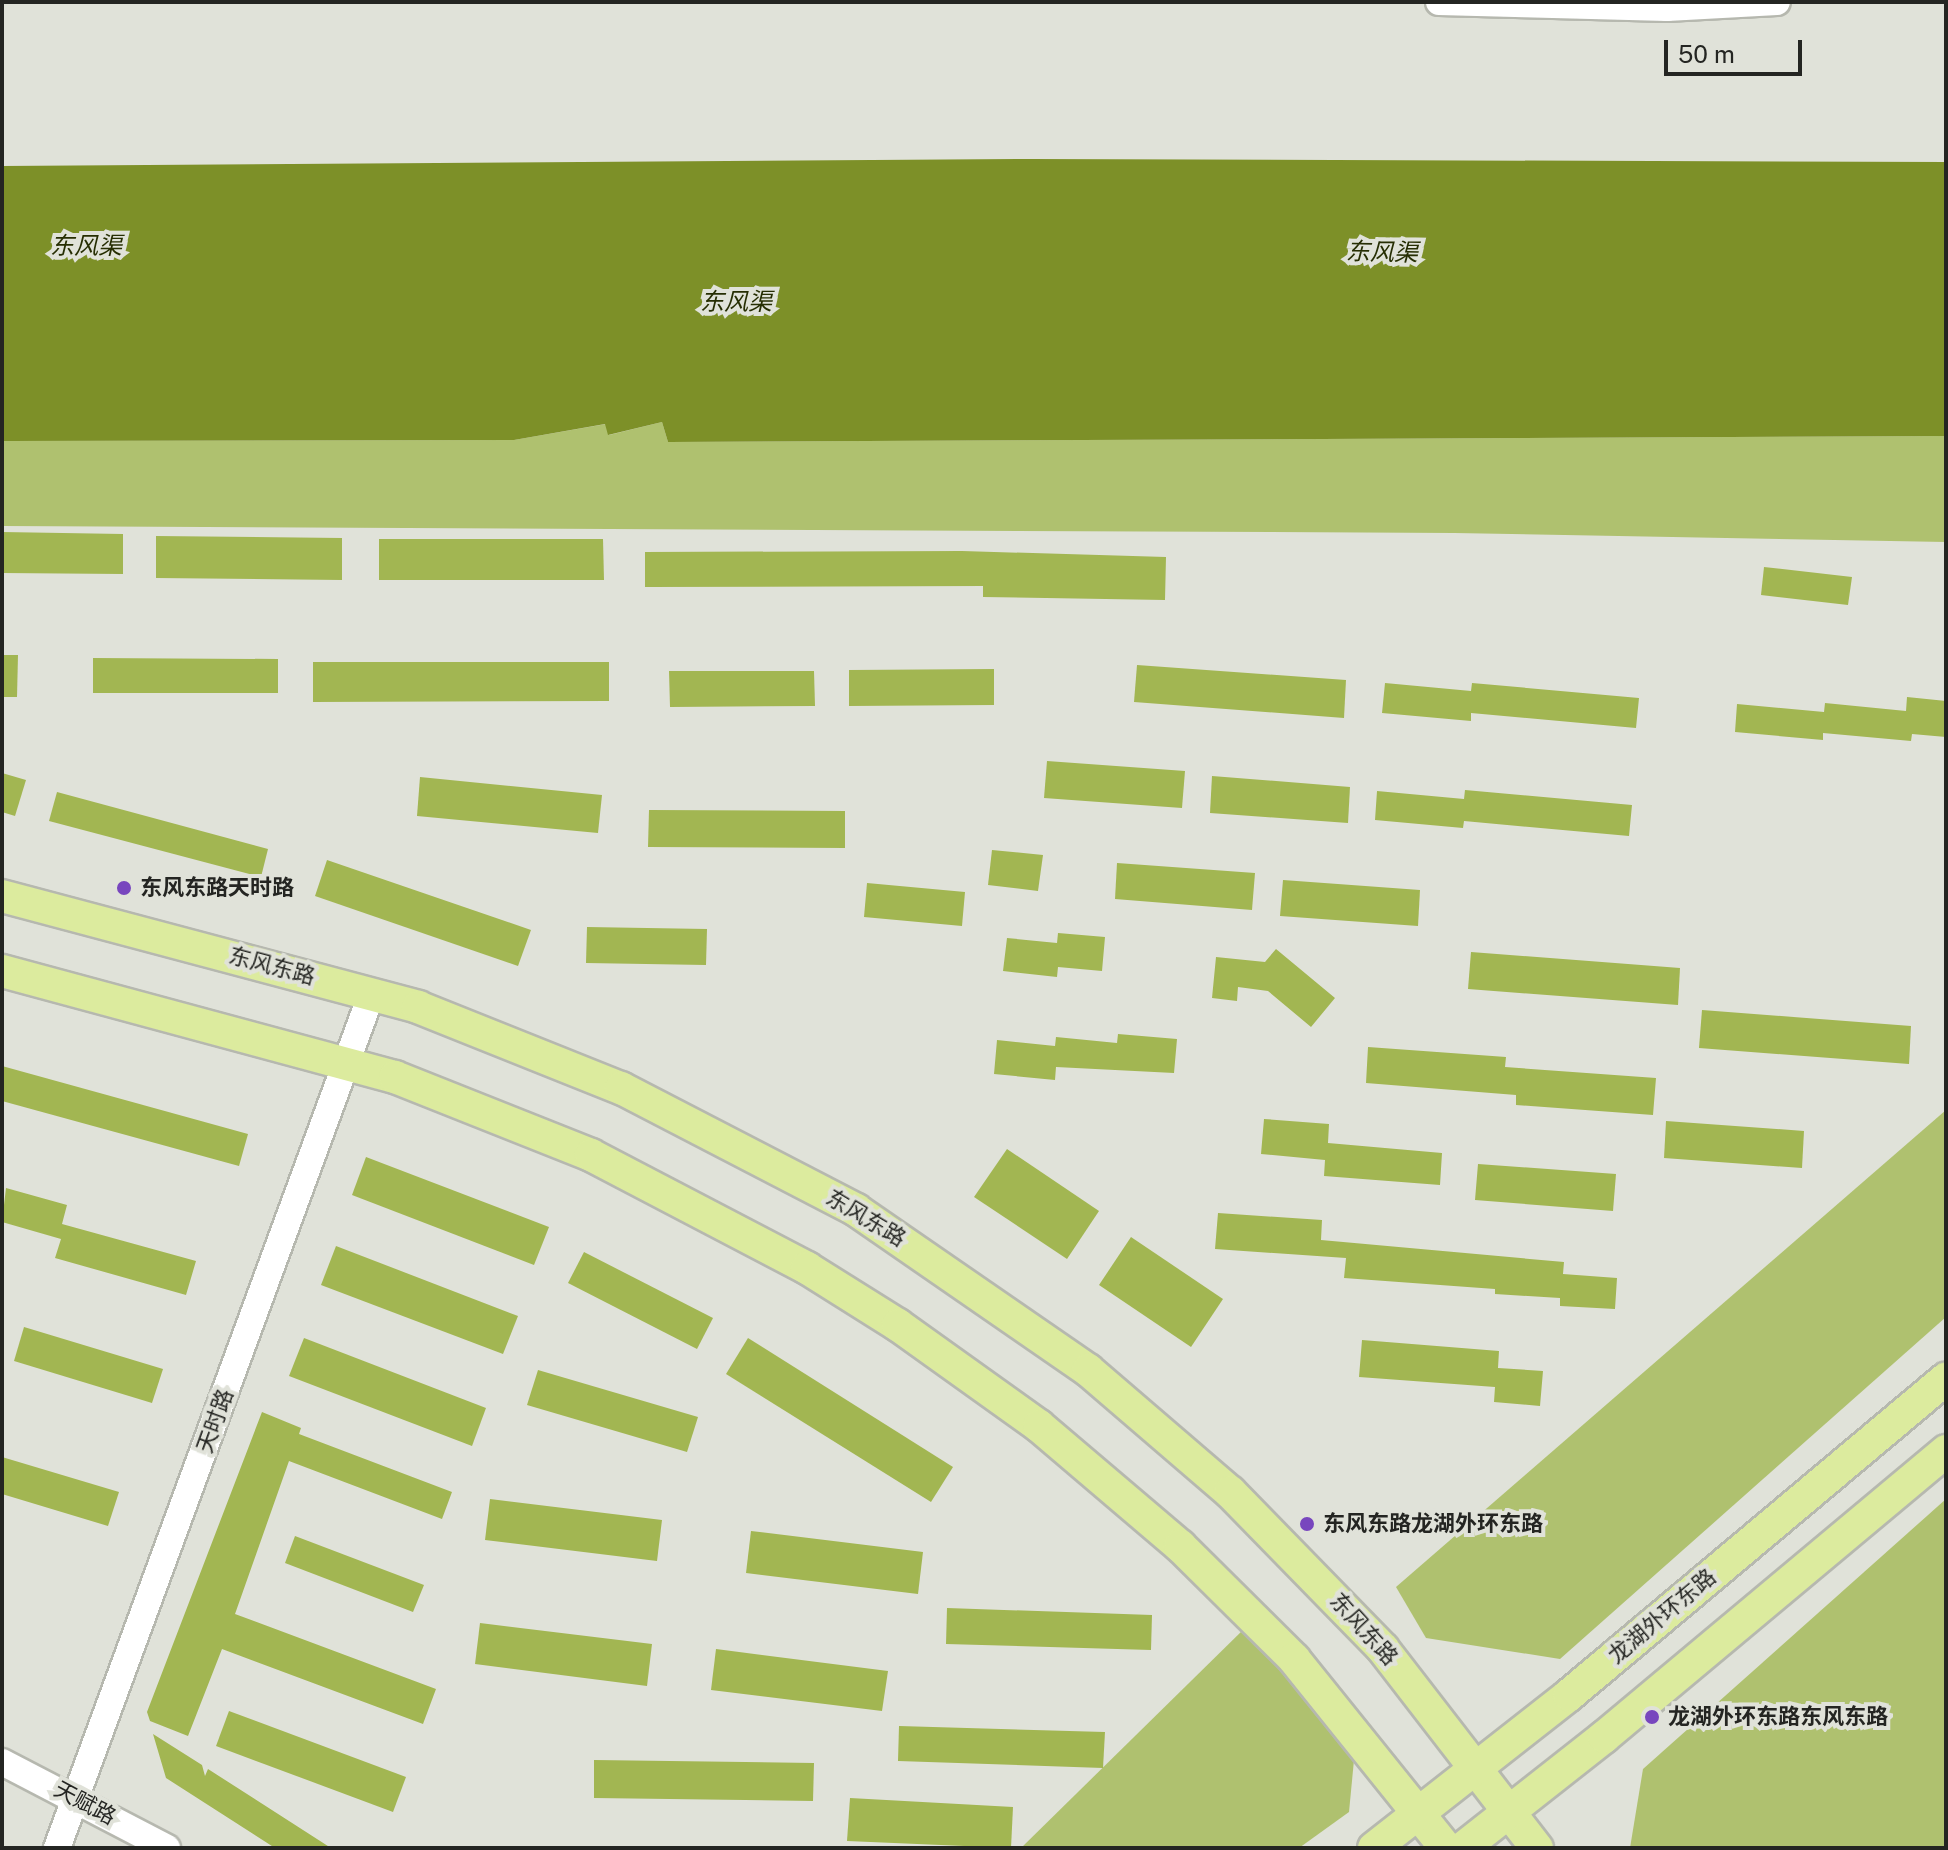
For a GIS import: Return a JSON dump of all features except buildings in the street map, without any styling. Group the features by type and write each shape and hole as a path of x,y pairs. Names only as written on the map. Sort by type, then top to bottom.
{"main road":[{"name":"东风东路","path":"2,896 372,993 523,1046 621,1088 856,1210 941,1264 1088,1370 1230,1492 1348,1610 1478,1766 1537,1848"},
{"path":"2,971 346,1062 591,1155 741,1231 898,1325 1039,1426 1180,1546 1294,1659 1446,1848"},
{"name":"龙湖外环东路","path":"1374,1848 1478,1766 1946,1379"},
{"path":"1463,1848 1946,1451"}],"street":[{"path":"1439,2 1681,8 1777,2"},
{"name":"天时路","path":"57,1848 372,993"},
{"name":"天赋路","path":"2,1762 167,1848"}],"shaded area":[{"path":"662,422 668,442 1946,436 1946,542 1454,533 2,526 2,441 514,440 606,424 609,435"},
{"path":"1946,1110 1946,1317 1560,1659 1426,1638 1396,1587"},
{"path":"1946,1499 1946,1848 1630,1848 1643,1769"},
{"path":"1246,1627 1354,1760 1349,1812 1299,1848 1021,1848"}],"water":[{"name":"东风渠","path":"1029,159 1946,162 1946,436 668,442 662,422 608,435 605,424 514,440 2,441 2,166"}],"place":[{"name":"东风东路天时路","path":"124,888"},
{"name":"东风东路龙湖外环东路","path":"1307,1524"},
{"name":"龙湖外环东路东风东路","path":"1652,1717"}]}
